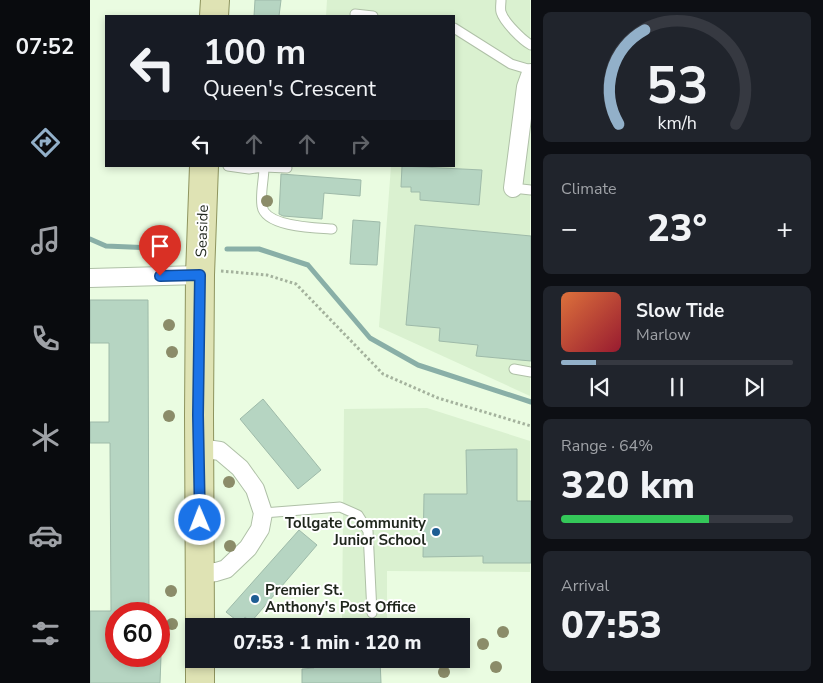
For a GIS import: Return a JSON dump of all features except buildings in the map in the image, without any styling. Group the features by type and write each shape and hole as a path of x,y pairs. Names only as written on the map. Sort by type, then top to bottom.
{"main road":[{"path":"214,15 215,0"},
{"name":"Seaside","path":"200,618 200,273 204,167"},
{"path":"200,668 200,683"}],"street":[{"path":"522,189 526,87 530,72"},
{"path":"90,278 200,273"},
{"path":"199,448 220,451 240,468 255,489 263,513 260,529 248,548 226,569 200,574"}],"lane":[{"path":"501,0 500,10 503,17 529,42"},
{"path":"355,14 364,15"},
{"path":"455,29 511,64 530,72"},
{"path":"238,167 287,168"},
{"path":"264,167 262,206 265,214 279,222 332,229"},
{"path":"514,369 530,372"},
{"path":"263,513 340,507 358,515 368,530 372,613"}],"path":[{"path":"200,273 267,275 296,284 383,374 438,398 530,426"}],"shaded area":[{"path":"327,0 530,0 530,396 379,327 391,167 455,167 455,15 326,15"},
{"name":"Tollgate Community Junior School","path":"427,408 530,441 530,572 387,571 387,618 342,618 344,409"}],"waterway":[{"path":"90,239 106,246 177,249"},
{"path":"227,249 259,249 308,265 370,338 418,365 531,402"}],"place":[{"name":"Tollgate Community Junior School","path":"436,532"},
{"name":"Premier St. Anthony's Post Office","path":"255,599"}],"route":[{"path":"160,276 200,275 198,415 200,520"}]}
